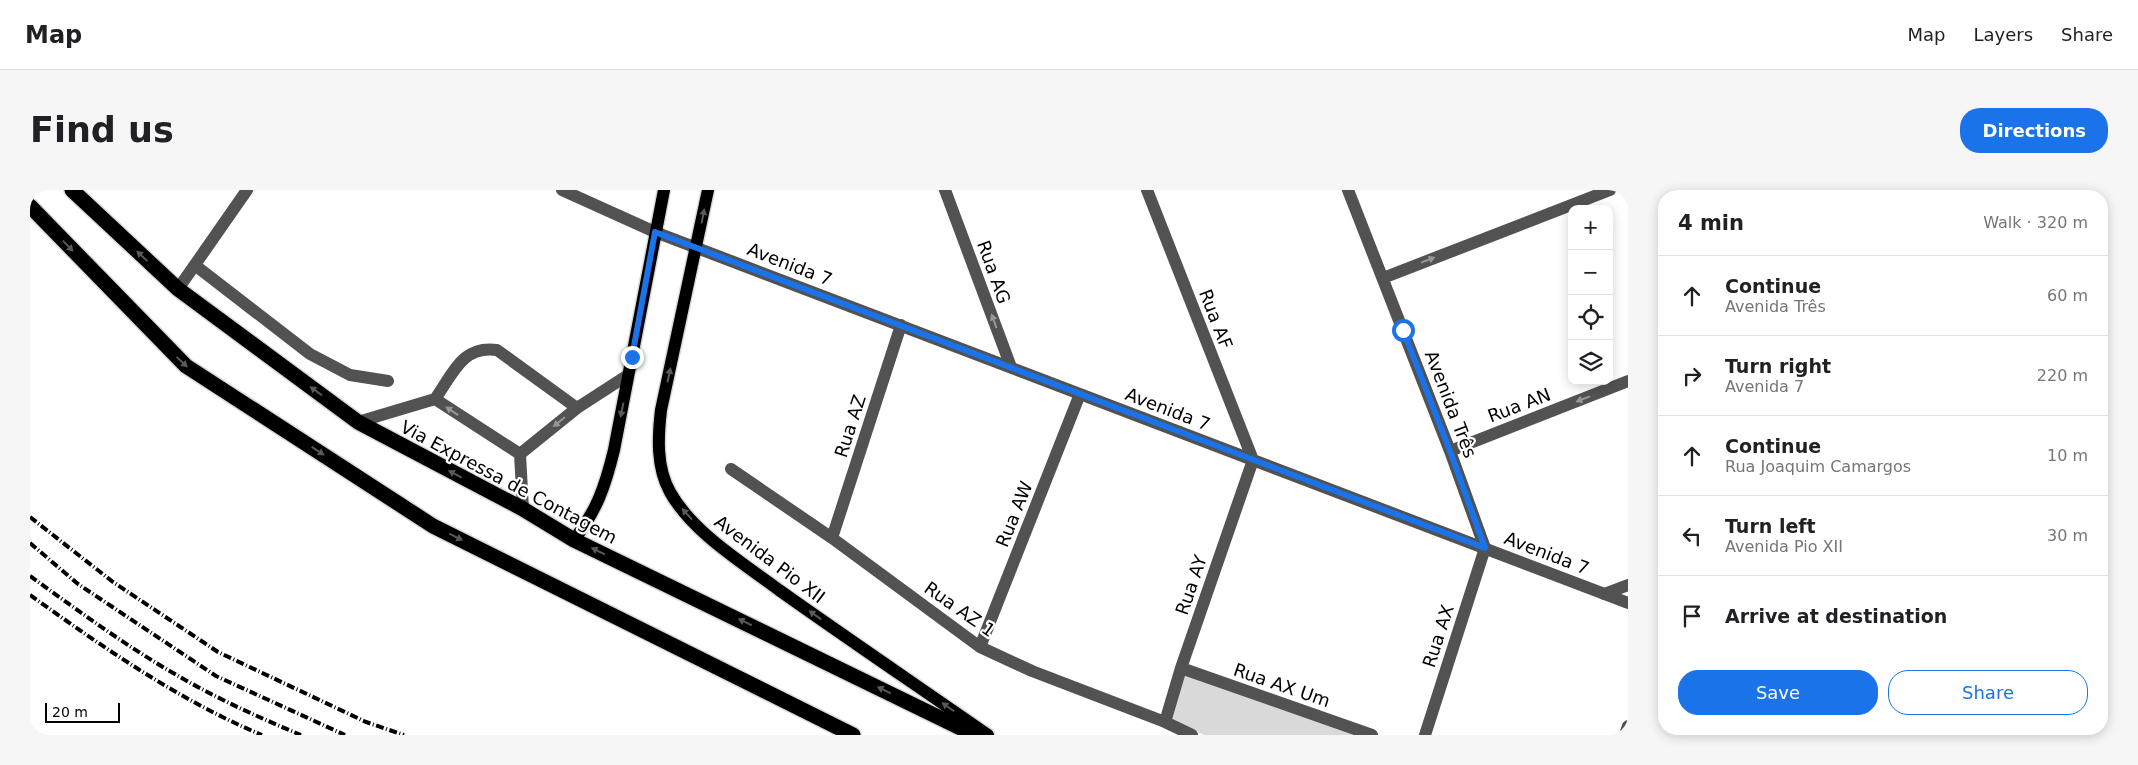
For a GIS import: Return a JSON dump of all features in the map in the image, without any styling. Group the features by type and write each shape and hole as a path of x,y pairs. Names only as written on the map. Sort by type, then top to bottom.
{"highway":[{"name":"Via Expressa de Contagem","path":"72,190 178,289 358,422 523,509 574,540 975,735"},
{"path":"30,206 186,366 433,526 853,735"}],"main road":[{"path":"574,540 591,518 605,488 664,190"},
{"name":"Avenida Pio XII","path":"708,190 660,420 658,439 661,464 669,491 687,515 723,549 820,619 988,735"}],"street":[{"path":"178,289 196,266 247,190"},
{"name":"Avenida 7","path":"562,190 655,232 1628,603"},
{"name":"Rua AG","path":"945,190 1011,367"},
{"name":"Rua AF","path":"1147,190 1252,460"},
{"name":"Avenida Três","path":"1348,190 1450,451 1485,548"},
{"path":"1383,278 1610,190"},
{"path":"196,266 310,354 350,375 388,381"},
{"name":"Rua AZ","path":"832,538 901,325"},
{"path":"358,422 435,399 466,355 483,348 497,350 577,408"},
{"path":"520,454 577,408 628,375"},
{"name":"Rua AN","path":"1450,451 1628,381"},
{"name":"Rua AW","path":"980,647 1080,394"},
{"path":"435,399 520,454"},
{"path":"520,454 523,509"},
{"name":"Rua AY","path":"1165,722 1181,668 1252,460"},
{"name":"Rua AZ 1","path":"731,469 832,538 980,647 1032,671 1165,722 1192,735"},
{"name":"Rua AX","path":"1425,735 1485,548"},
{"path":"1604,594 1628,585"},
{"name":"Rua AX Um","path":"1181,668 1372,735"},
{"path":"1624,735 1628,726"}],"shaded area":[{"path":"1182,670 1366,735 1204,735 1167,716"}],"railway":[{"path":"30,517 113,582 218,652 366,722 404,735"},
{"path":"30,543 78,584 216,676 345,735"},
{"path":"30,576 141,653 194,685 224,701 301,735"},
{"path":"30,595 113,653 171,689 201,706 262,735"}],"route":[{"path":"632,357 655,232 1485,548 1403,330"}]}
